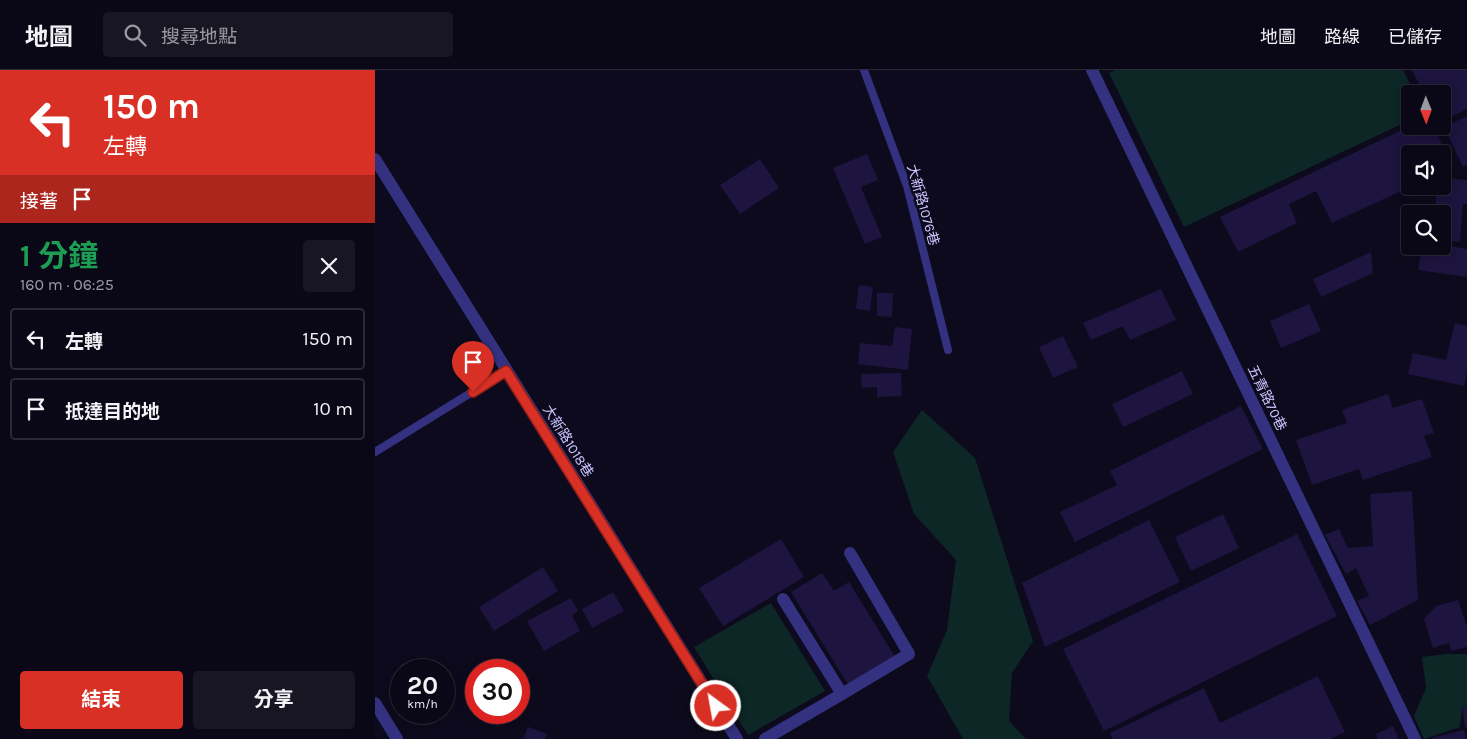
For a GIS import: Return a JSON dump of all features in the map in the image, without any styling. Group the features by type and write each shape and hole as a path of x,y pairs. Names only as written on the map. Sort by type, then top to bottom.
{"street":[{"name":"五青路70巷","path":"1092,70 1415,739"},
{"name":"大新路1018巷","path":"375,159 737,739"},
{"path":"765,739 909,654 850,553"},
{"path":"783,599 842,694"},
{"path":"375,703 397,739"}],"lane":[{"name":"大新路1076巷","path":"864,70 907,186 949,350"},
{"path":"375,452 506,371"}],"green space":[{"path":"1116,70 1403,70 1410,85 1401,85 1401,124 1184,227 1109,73"},
{"path":"922,410 975,458 1033,641 1012,673 1009,721 1026,739 963,739 927,676 947,630 956,560 914,514 893,452"},
{"path":"771,603 825,691 748,735 694,647"},
{"path":"1467,654 1467,706 1462,707 1460,727 1424,739 1414,716 1426,688 1422,657"}],"building":[{"path":"1412,70 1467,70 1467,109 1451,117 1451,85 1420,85"},
{"path":"1467,116 1467,165 1463,167 1448,135 1451,135 1451,124"},
{"path":"1401,130 1401,135 1437,135 1442,145 1401,145 1401,191 1332,223 1316,191 1289,204 1297,223 1238,252 1220,217"},
{"path":"867,154 878,180 861,187 882,237 865,244 833,168"},
{"path":"760,159 779,188 740,214 720,185"},
{"path":"1451,179 1467,180 1467,204 1463,204 1460,242 1451,241 1451,205 1436,205 1436,195 1451,195"},
{"path":"1451,246 1467,249 1467,277 1418,270 1420,255 1451,255"},
{"path":"1371,252 1373,273 1321,297 1313,279"},
{"path":"859,285 873,287 870,311 856,309"},
{"path":"1161,289 1176,320 1130,340 1123,326 1091,340 1083,323"},
{"path":"877,293 893,293 892,317 877,316"},
{"path":"1309,304 1321,331 1281,348 1270,321"},
{"path":"1455,323 1467,326 1467,371 1464,386 1408,374 1413,353 1446,360"},
{"path":"895,327 912,329 908,370 858,364 860,343 892,346"},
{"path":"1063,336 1078,367 1053,378 1039,347"},
{"path":"1182,371 1193,394 1123,427 1112,404"},
{"path":"901,373 902,396 877,397 877,387 862,388 861,374"},
{"path":"1388,394 1393,408 1422,399 1434,433 1424,436 1432,457 1363,480 1359,469 1312,485 1296,440 1347,423 1342,410"},
{"path":"1241,406 1263,449 1075,542 1060,512 1117,485 1110,471"},
{"path":"1412,491 1418,600 1370,625 1357,601 1369,596 1356,568 1346,574 1325,535 1339,529 1348,548 1373,546 1370,494"},
{"path":"1223,514 1239,548 1191,571 1175,537"},
{"path":"1149,520 1180,582 1045,647 1022,583"},
{"path":"1297,534 1337,616 1104,731 1063,649"},
{"path":"781,539 804,577 723,626 699,588"},
{"path":"543,567 558,591 494,631 479,607"},
{"path":"822,573 834,591 849,582 897,660 850,688 791,592"},
{"path":"613,592 624,611 592,628 582,609"},
{"path":"571,598 578,611 572,615 580,631 544,651 527,621"},
{"path":"1458,600 1467,627 1467,647 1451,651 1449,643 1433,648 1424,619 1436,606"},
{"path":"1318,676 1345,732 1330,739 1113,739 1110,733 1204,688 1220,723"},
{"path":"1467,706 1467,727 1465,728 1462,707"},
{"path":"1393,726 1399,739 1378,739 1376,734"},
{"path":"528,727 547,734 545,739 523,739"},
{"path":"1464,730 1466,739 1432,739 1432,738"}],"route":[{"path":"473,392 506,371 716,706"}]}
